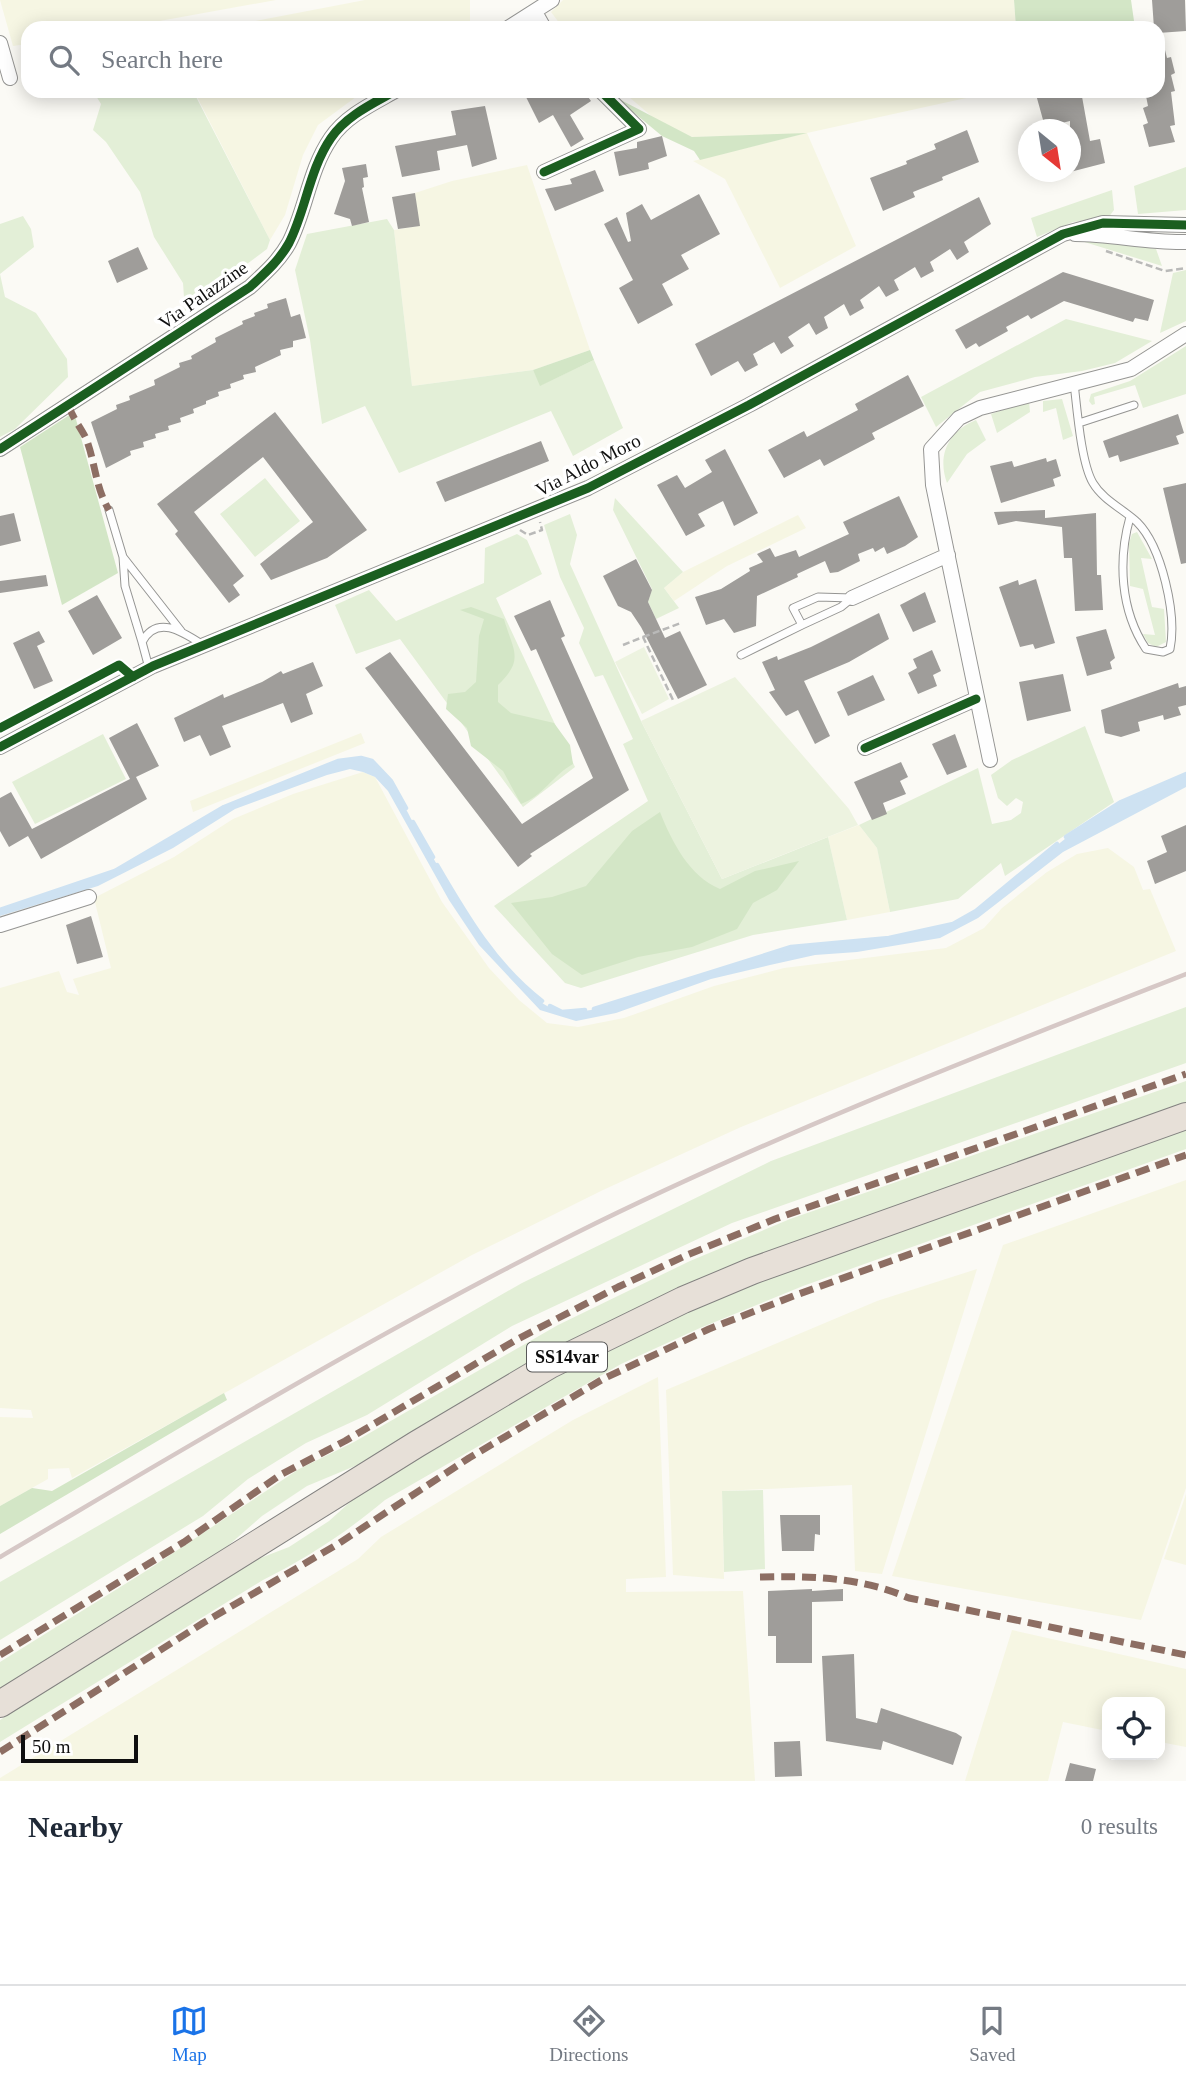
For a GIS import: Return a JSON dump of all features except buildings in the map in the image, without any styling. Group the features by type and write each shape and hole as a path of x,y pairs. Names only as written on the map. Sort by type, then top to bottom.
{"highway":[{"name":"SS14var","path":"0,1704 417,1444 550,1365 682,1300 752,1271 1186,1116"}],"street":[{"path":"520,21 552,0"},
{"path":"535,12 540,21"},
{"path":"0,43 10,78"},
{"name":"Via Palazzine","path":"0,449 250,287 278,260 290,241 319,158 331,138 364,108 382,98"},
{"path":"544,172 639,129 608,98"},
{"name":"Via Aldo Moro","path":"0,747 149,668 588,488 761,398 1063,234 1103,223 1186,225"},
{"name":"Via Aldo Moro","path":"1152,226 1166,234 1186,233"},
{"name":"Via Aldo Moro","path":"1063,234 1101,234 1151,243 1186,242"},
{"path":"990,760 933,485 931,449 959,418 980,408 1074,383 1101,379 1131,369 1186,334"},
{"path":"852,598 948,555"},
{"path":"865,748 976,699"},
{"path":"0,925 89,897"}],"lane":[{"path":"1074,383 1091,481 1099,492 1139,524 1152,545 1170,604 1174,631 1170,649 1163,652 1146,649 1129,617 1123,566 1124,539 1130,517"},
{"path":"1079,423 1134,405"},
{"path":"109,510 123,556 125,586 149,668"},
{"path":"123,556 181,631 203,646"},
{"path":"802,625 793,608 818,597 852,598"},
{"path":"741,655 841,607 852,598"},
{"path":"142,642 147,634 158,628 181,631"}],"path":[{"path":"622,645 681,623"},
{"path":"643,637 673,700"}],"green space":[{"path":"0,0 276,0 160,21 21,21 21,45 13,46"},
{"path":"365,0 470,0 470,21 255,21"},
{"path":"563,0 1014,0 1016,21 558,21 551,12"},
{"path":"1014,0 1131,0 1134,21 1016,21"},
{"path":"97,98 197,98 270,240 267,249 185,311 183,283 154,237 140,192 106,142 93,130 101,104"},
{"path":"198,98 355,98 318,125 303,155 285,215 270,240"},
{"path":"616,98 692,137 807,133 700,160 694,151 662,136"},
{"path":"630,98 966,98 807,133 856,246 780,288 725,179 693,161 802,134 692,137 656,120"},
{"path":"527,165 590,350 533,370 412,386 394,230 419,226 415,193 452,181"},
{"path":"1186,167 1186,210 1138,214 1134,186"},
{"path":"1112,190 1114,210 1108,218 1073,222 1037,237 1031,218"},
{"path":"23,216 31,229 34,247 0,274 0,224"},
{"path":"387,219 394,230 412,386 533,370 541,385 594,360 623,428 573,456 551,411 399,473 365,406 322,424 310,340 295,270 307,234"},
{"path":"1078,240 1108,240 1156,249 1162,266"},
{"path":"1186,270 1186,321 1160,333 1173,273"},
{"path":"0,274 5,297 36,313 67,359 68,377 15,429 0,437"},
{"path":"1066,319 1152,341 1115,363 1082,371 1035,377 980,392 936,427 921,397"},
{"path":"1186,346 1186,394 1143,408 1135,385 1094,397 1095,404 1092,405 1089,401 1091,394 1130,381"},
{"path":"590,350 594,360 540,386 533,370"},
{"path":"1062,399 1073,436 1063,440 1056,408 1043,412 1043,401"},
{"path":"1029,401 1030,412 997,433 991,414"},
{"path":"74,412 118,573 62,605 20,447"},
{"path":"976,420 986,440 967,454 947,483 943,463 947,446 958,431"},
{"path":"265,478 300,521 255,557 220,514"},
{"path":"615,498 683,572 664,588 679,608 656,619 648,602 652,589 613,510"},
{"path":"570,514 577,535 570,564 641,721 722,879 828,837 847,920 753,935 581,988 565,983 494,906 648,801 623,744 633,739 603,675 595,677 579,643 584,628 560,577 544,525"},
{"path":"798,515 806,528 727,566 674,601 664,588 683,572"},
{"path":"1137,532 1152,559 1141,558 1152,607 1164,609 1166,642 1156,647 1148,643 1143,634 1155,635 1143,589 1130,586 1129,543 1132,534"},
{"path":"517,534 527,540 542,574 496,598 575,767 523,807 400,639 356,654 335,605 369,590 396,621 484,583 485,548"},
{"path":"471,607 504,619 513,647 514,661 512,668 498,685 498,702 511,713 554,723 570,745 573,764 536,796 521,804 503,771 471,746 467,728 446,709 448,694 465,692 476,682 479,636 484,619 460,610"},
{"path":"644,647 669,699 642,714 615,662"},
{"path":"735,677 849,809 858,825 722,879 641,721"},
{"path":"1085,726 1114,802 1005,876 1001,863 958,899 890,912 877,848 859,825 978,768 992,824 1011,820 1021,813 1023,802 1016,798 1007,806 998,798 991,775 1012,760"},
{"path":"361,733 365,743 193,812 190,801"},
{"path":"103,734 126,779 35,824 12,782"},
{"path":"363,772 375,777 442,902 489,968 519,1000 547,1023 578,1027 624,1018 714,986 784,968 946,948 984,928 1002,908 1047,872 1077,854 1108,848 1134,867 1143,890 1150,889 1176,951 741,1127 603,1190 472,1255 72,1478 69,1468 48,1469 48,1479 0,1506 0,1417 33,1418 31,1410 0,1408 0,988 59,971 67,992 79,995 73,979 111,968 94,898 174,857 233,819 293,794"},
{"path":"660,812 683,857 699,876 720,889 755,871 799,861 777,890 753,903 737,929 692,947 638,957 582,975 552,954 511,903 552,897 586,886 632,831"},
{"path":"859,825 877,848 890,912 847,920 828,837"},
{"path":"1186,1007 1186,1063 732,1223 512,1326 367,1415 306,1443 248,1479 203,1516 0,1640 0,1582 522,1283 771,1161"},
{"path":"1186,1081 1186,1106 777,1251 379,1456 307,1486 262,1516 213,1559 0,1691 0,1662 146,1571 299,1469 354,1442 558,1325 690,1261 790,1219"},
{"path":"1186,1127 1186,1149 803,1286 621,1364 385,1500 311,1553 0,1742 0,1720 245,1564 289,1547 329,1521 359,1494 551,1379 703,1305 814,1260"},
{"path":"1186,1180 1186,1488 1141,1620 892,1576 1003,1245"},
{"path":"977,1269 882,1574 855,1571 852,1485 722,1491 724,1579 673,1575 666,1390 877,1301"},
{"path":"658,1377 666,1577 626,1579 626,1592 743,1591 755,1781 0,1781 0,1778 358,1559 381,1537 573,1420"},
{"path":"224,1393 227,1400 0,1534 0,1506 32,1488 52,1491"},
{"path":"763,1490 765,1569 724,1572 722,1491"},
{"path":"1186,1494 1186,1565 1164,1559"},
{"path":"1012,1630 1186,1669 1186,1747 1165,1743 1165,1697 1102,1697 1102,1730 1063,1722 1048,1781 965,1781"}],"water":[{"path":"361,758 379,768 392,784 458,900 500,960 522,986 543,1004 564,1012 591,1010 791,947 889,938 953,924 976,911 1076,830 1121,802 1186,774 1186,787 1063,852 978,918 940,938 857,952 815,955 770,965 711,979 616,1013 576,1021 540,1010 479,945 449,900 388,791 375,777 350,769 235,809 173,848 98,886 0,916 0,910 115,871 224,807 338,761"}],"waterway":[{"path":"0,910 115,871 224,807 338,761 361,758 372,761 391,781 406,808"},
{"path":"1066,837 1121,802 1186,774"},
{"path":"413,822 433,857"},
{"path":"594,1009 791,947 889,938 953,924 976,911 1057,844"},
{"path":"437,865 496,956 542,1001"},
{"path":"550,1006 562,1012 585,1010"}],"railway":[{"path":"0,1557 356,1350 574,1234 801,1130 1186,974"}],"marked path":[{"path":"69,406 87,441 101,493 109,510"},
{"path":"0,1655 184,1542 280,1475 345,1441 516,1340 618,1287 775,1219 1186,1074"},
{"path":"0,1752 203,1623 338,1544 469,1458 603,1379 709,1329 796,1295 1186,1155"},
{"path":"760,1577 854,1582 909,1598 1186,1655"}],"cycle path":[{"path":"0,449 250,287 276,261 289,243 318,163 331,138 352,117 383,98"},
{"path":"544,172 639,129 608,98"},
{"path":"0,747 153,666 588,488 749,405 1063,234 1103,223 1186,225"},
{"path":"0,728 119,665 133,677"},
{"path":"865,748 976,699"}]}
